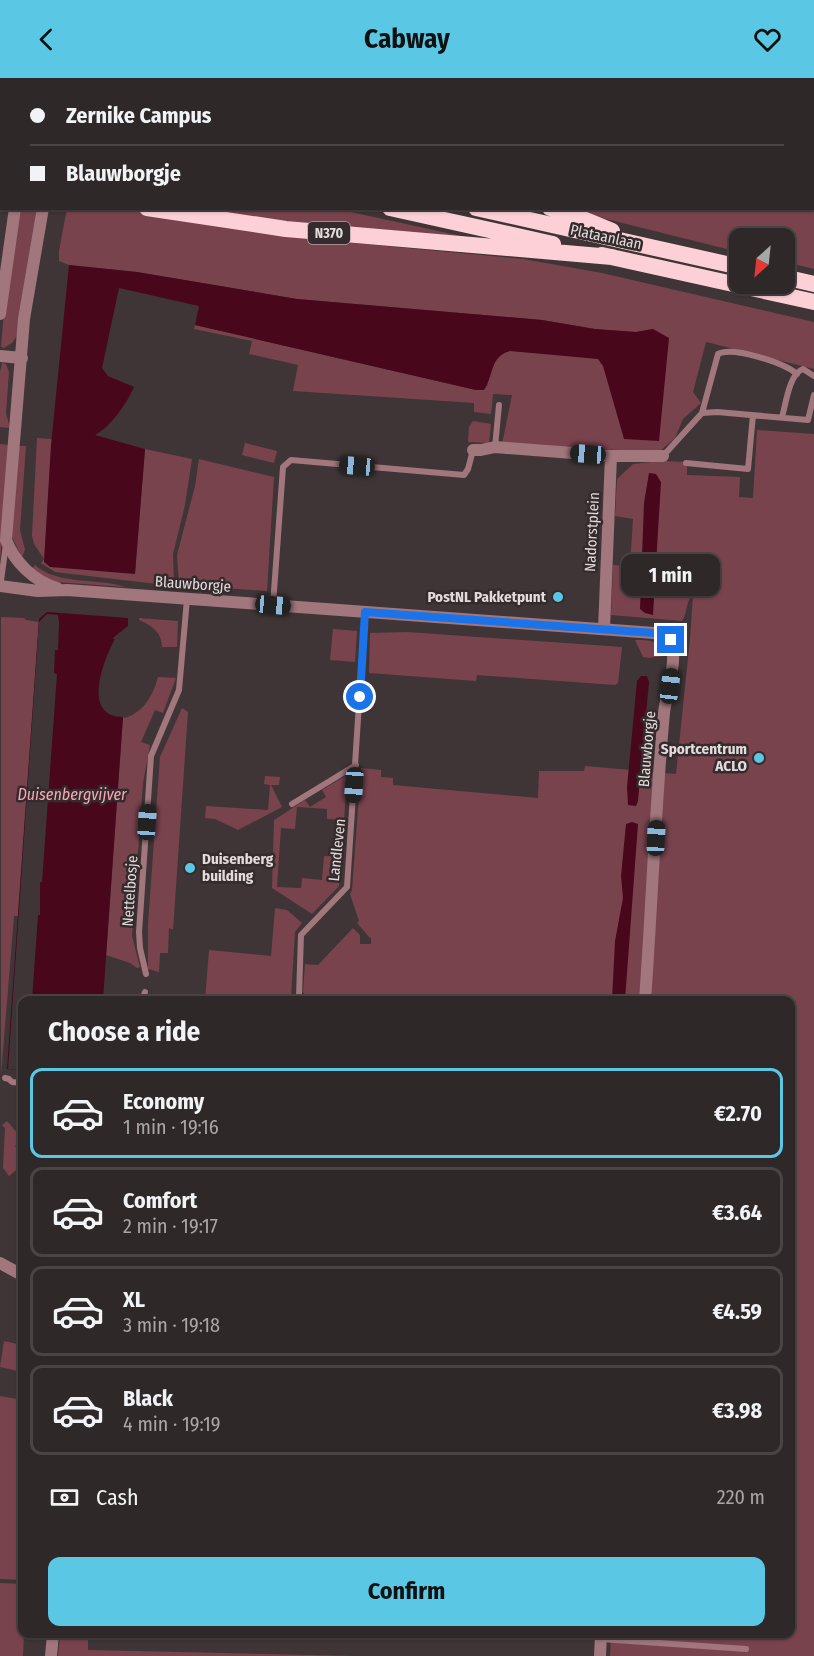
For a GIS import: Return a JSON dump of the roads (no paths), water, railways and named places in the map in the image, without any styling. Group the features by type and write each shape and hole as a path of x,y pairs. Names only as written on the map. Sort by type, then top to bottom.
{"highway":[{"name":"N370","path":"160,210 286,229 612,257"},
{"name":"Plataanlaan","path":"399,210 814,302"},
{"name":"Plataanlaan","path":"485,210 729,265"},
{"path":"556,210 654,248"},
{"path":"795,280 814,284"}],"street":[{"path":"0,314 15,210"},
{"path":"6,540 24,319 42,210"},
{"path":"0,356 22,358"},
{"path":"473,450 495,447 611,456 663,456"},
{"name":"Nadorstplein","path":"604,629 611,456"},
{"name":"Blauwborgje","path":"6,540 14,555 33,577 41,582 67,590"},
{"name":"Blauwborgje","path":"0,587 604,629 661,634 669,637 672,645 672,668 663,734 645,996"},
{"path":"0,1263 18,1273"},
{"path":"51,1656 53,1638"},
{"path":"600,1656 601,1638"}],"lane":[{"path":"663,456 702,413 718,354 724,351 738,352 781,364 796,374"},
{"path":"782,417 796,374 803,369 814,376"},
{"path":"702,413 717,412 808,420 814,395"},
{"path":"495,447 499,405"},
{"path":"686,463 748,469 753,415"},
{"path":"273,605 284,467 291,460 464,475 468,470 473,450"},
{"path":"0,587 6,540"},
{"name":"Nettelbosje","path":"146,974 139,932 151,756 179,690 187,599"},
{"name":"Landleven","path":"299,996 301,935 347,887 365,612"},
{"path":"292,804 356,765"},
{"path":"144,996 145,992"},
{"path":"5,1078 18,1083"},
{"path":"623,1638 746,1649"}],"water":[{"path":"69,265 137,272 297,299 542,320 595,329 636,332 653,329 669,338 659,441 624,439 603,366 598,359 510,351 499,357 484,390 476,390 195,325 199,306 119,288 102,368 108,376 134,387 118,414 95,435 145,449 135,574 50,567 44,562 51,445"},
{"path":"649,473 656,474 661,482 653,615 640,609 644,503"},
{"name":"Duisenbergvijver","path":"47,612 128,618 128,626 113,639 115,639 106,659 99,685 102,707 110,714 123,717 103,996 18,996 18,1070 7,1069 39,619"},
{"path":"641,676 647,676 649,682 636,806 628,805 627,787 637,681"},
{"path":"632,822 638,824 625,996 612,996 615,941 623,898 621,876 626,824"}],"place":[{"name":"PostNL Pakketpunt","path":"558,597"},
{"name":"Sportcentrum ACLO","path":"759,758"},
{"name":"Duisenberg building","path":"190,868"}]}
